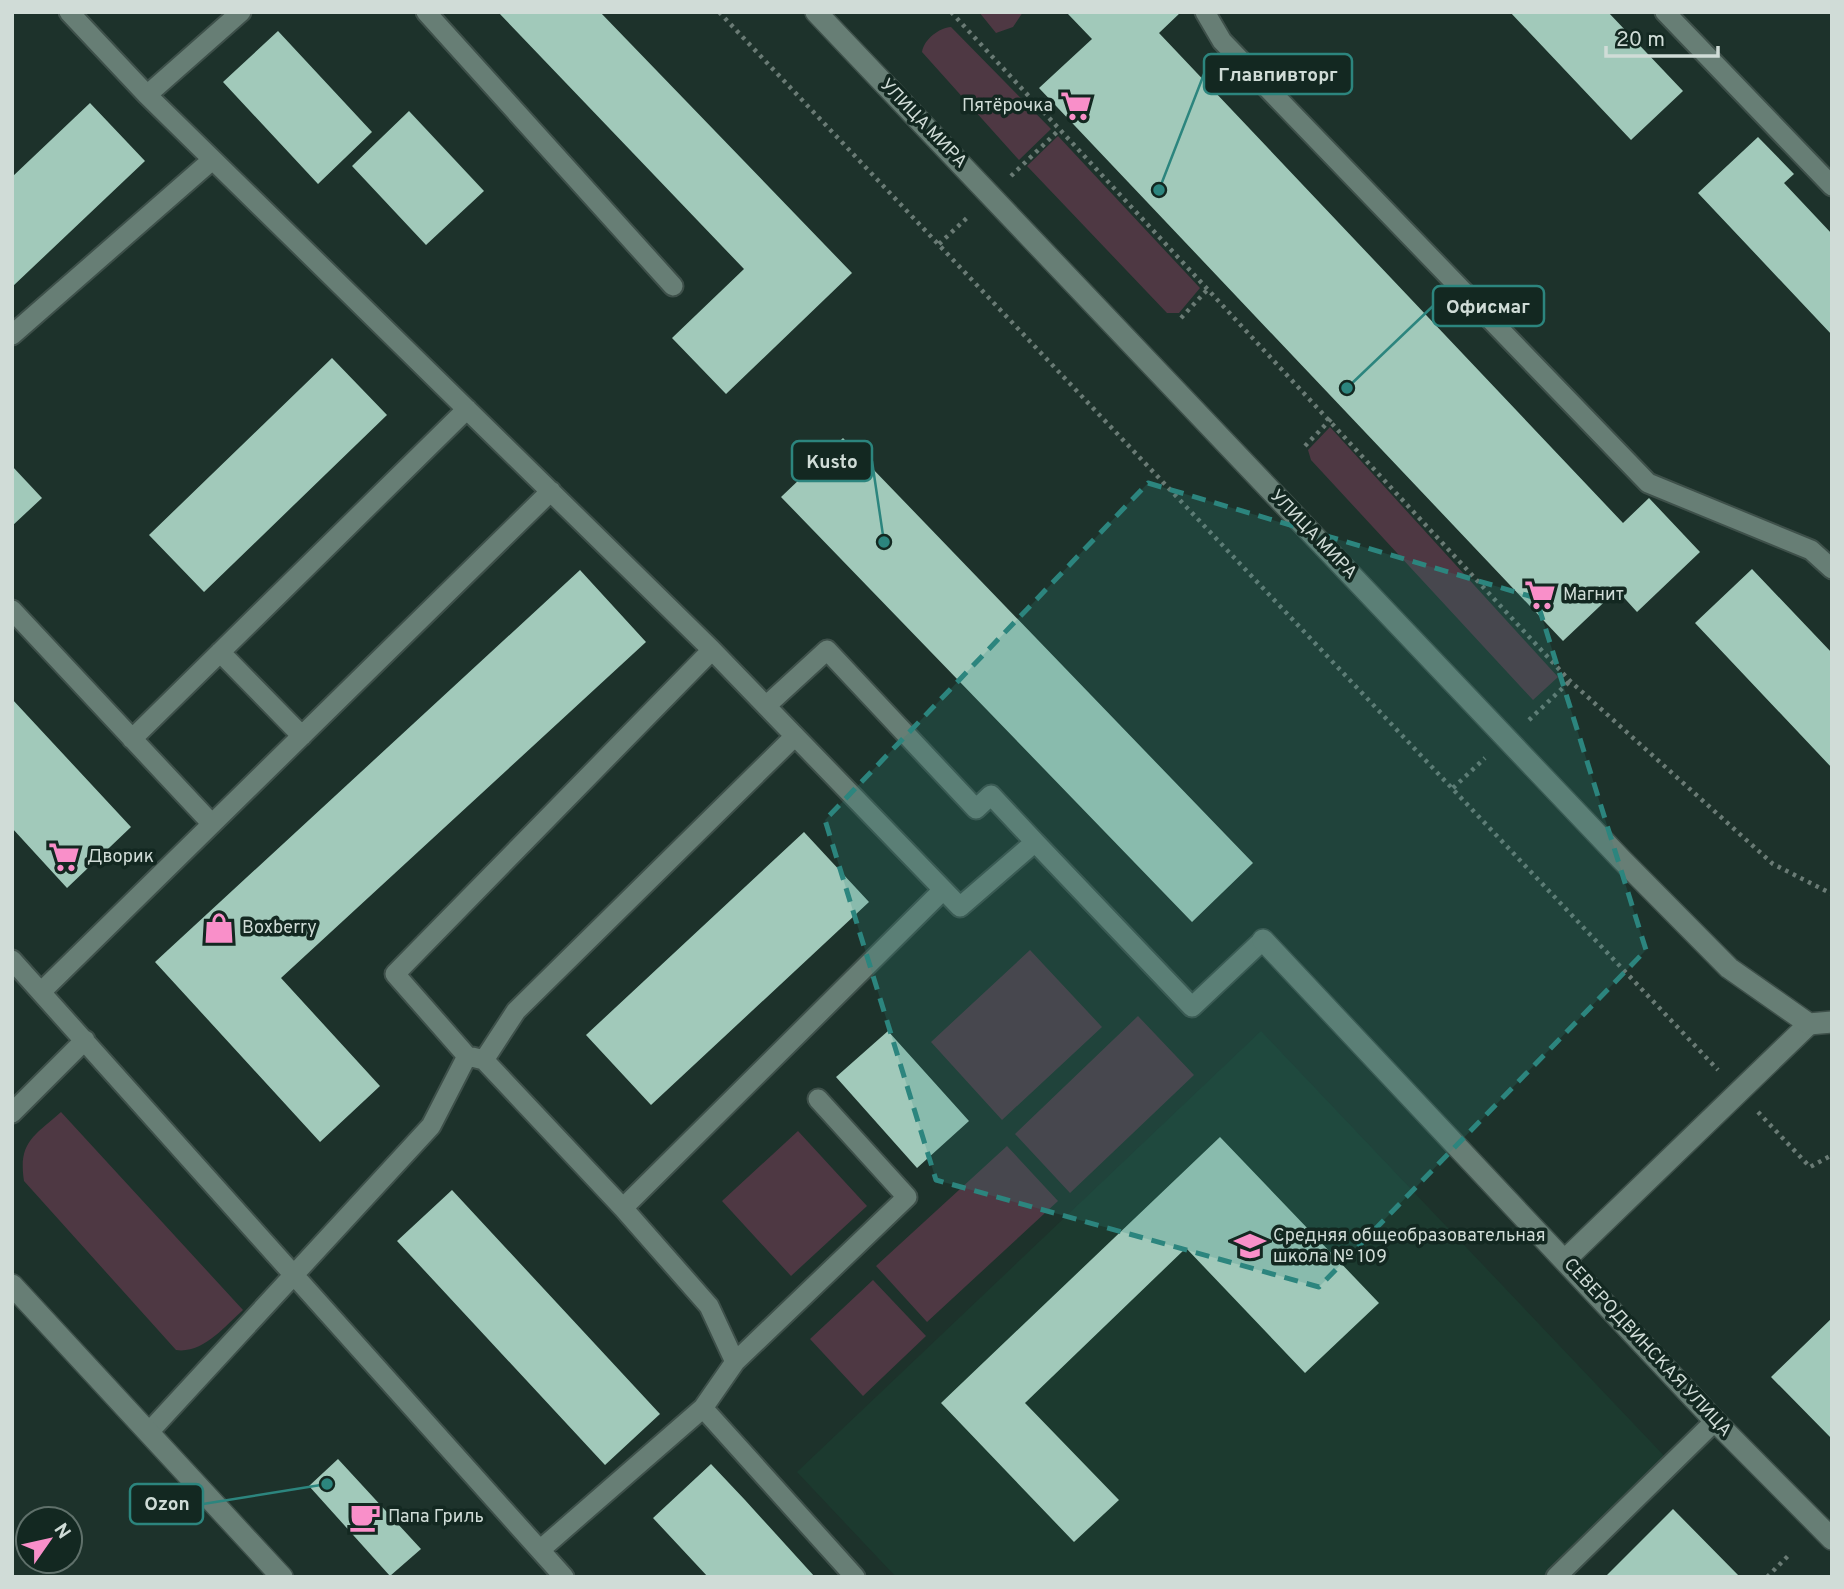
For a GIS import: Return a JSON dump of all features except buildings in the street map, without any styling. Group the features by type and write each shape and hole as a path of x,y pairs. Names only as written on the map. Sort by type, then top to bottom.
{"main road":[{"name":"УЛИЦА МИРА","path":"816,12 1621,859 1729,968 1809,1024"},
{"name":"СЕВЕРОДВИНСКАЯ УЛИЦА","path":"1263,940 1715,1422 1832,1539"},
{"path":"1565,1260 1809,1024 1832,1022"},
{"path":"12,1285 282,1577"}],"lane":[{"path":"69,12 212,160 712,650 960,907 1035,842"},
{"path":"147,95 241,12"},
{"path":"426,12 673,286"},
{"path":"1205,12 1222,41 1648,483 1811,550 1832,569"},
{"path":"1665,12 1832,186"},
{"path":"12,335 212,160"},
{"path":"132,739 467,409"},
{"path":"41,992 551,491"},
{"path":"12,610 212,824"},
{"path":"712,650 396,974 623,1208 709,1306 735,1362"},
{"path":"766,706 827,650 976,809 991,795 1192,1007 1263,940"},
{"path":"220,652 302,736"},
{"path":"149,1432 431,1126 476,1058 516,1011 795,736"},
{"path":"623,1208 943,890"},
{"path":"12,960 564,1577"},
{"path":"12,1113 85,1040"},
{"path":"540,1550 703,1408 735,1362 907,1198 818,1099"},
{"path":"703,1408 855,1577"},
{"path":"1556,1577 1715,1422"}],"path":[{"path":"719,12 1810,1167 1832,1155"},
{"path":"951,12 1331,419 1570,681 1773,864 1832,894"},
{"path":"1181,318 1208,289"},
{"path":"1305,446 1331,419"},
{"path":"1767,1577 1791,1553"}],"highlighted area":[{"path":"1148,483 1536,598 1646,950 1319,1287 936,1180 825,820"}],"shaded area":[{"path":"979,12 1023,12 1013,27 996,33"},
{"path":"951,27 1051,129 1019,160 922,52 933,35"},
{"path":"1058,136 1200,288 1179,313 1167,313 1027,166"},
{"path":"1330,427 1558,677 1533,700 1311,460 1308,450"},
{"path":"1030,950 1102,1027 1002,1120 931,1042"},
{"path":"1138,1016 1194,1075 1070,1193 1015,1134"},
{"name":"Средняя общеобразовательная школа № 109","path":"1261,1031 1669,1461 1547,1577 896,1577 797,1472"},
{"path":"61,1112 243,1310 204,1343 195,1348 176,1350 24,1181 23,1157 26,1148 36,1134"},
{"path":"798,1131 867,1206 791,1276 722,1201"},
{"path":"1007,1146 1058,1201 927,1322 876,1266"},
{"path":"873,1280 926,1336 863,1396 810,1339"}],"place":[{"name":"Пятёрочка","path":"1076,106"},
{"name":"Главпивторг","path":"1159,190"},
{"name":"Офисмаг","path":"1347,388"},
{"name":"Kusto","path":"884,542"},
{"name":"Магнит","path":"1540,595"},
{"name":"Дворик","path":"64,857"},
{"name":"Boxberry","path":"219,928"},
{"name":"Средняя общеобразовательная школа № 109","path":"1250,1246"},
{"name":"Ozon","path":"327,1484"},
{"name":"Папа Гриль","path":"365,1517"}]}
